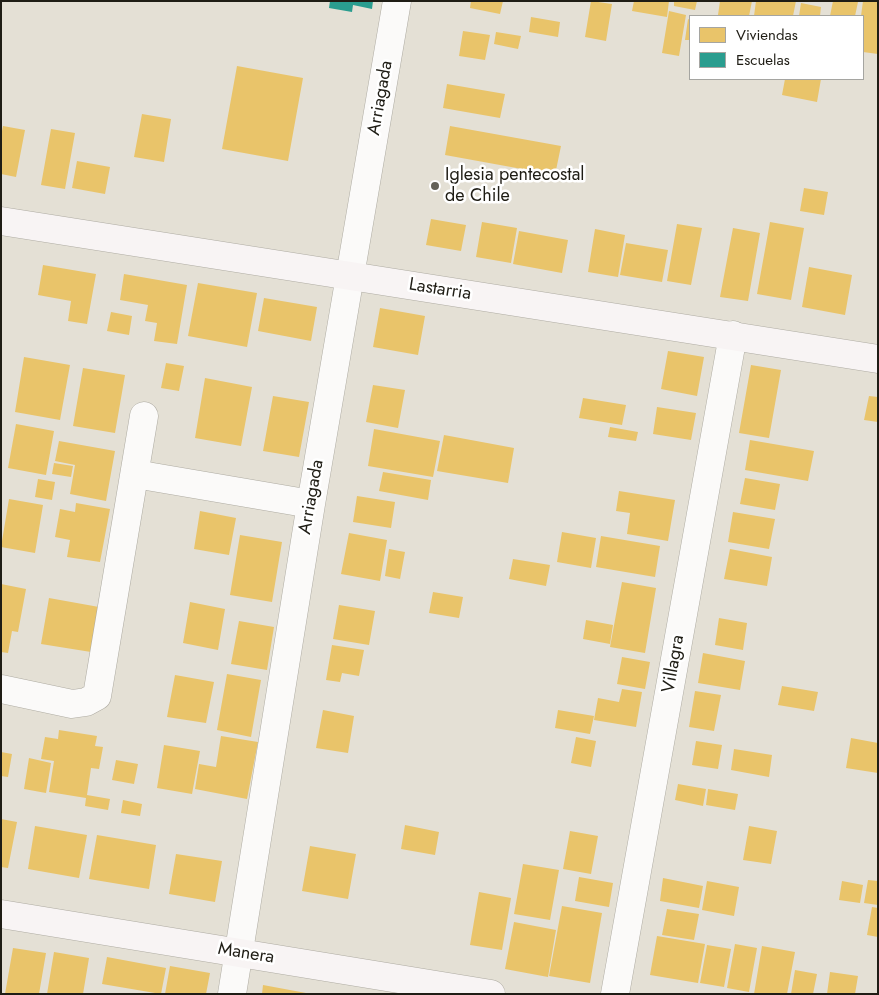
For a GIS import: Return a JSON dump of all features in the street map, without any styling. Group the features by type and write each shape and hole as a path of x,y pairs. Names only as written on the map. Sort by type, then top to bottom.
{"main road":[{"name":"Lastarria","path":"1,221 878,359"},
{"name":"Manera","path":"1,914 491,994"}],"street":[{"name":"Arriagada","path":"232,994 311,504 397,1"},
{"name":"Villagra","path":"615,994 733,335"},
{"path":"1,689 72,704 86,702 97,696 144,416"},
{"path":"135,474 311,504"}],"building: Viviendas":[{"path":"471,1 503,1 500,14 470,8"},
{"path":"591,1 612,4 606,41 585,37"},
{"path":"634,1 669,1 667,17 632,11"},
{"path":"674,1 697,1 695,10 674,6"},
{"path":"720,1 752,1 749,15 718,15"},
{"path":"756,1 796,1 793,15 754,15"},
{"path":"833,1 858,2 855,15 830,15"},
{"path":"863,1 878,2 878,54 864,52 864,15 861,15"},
{"path":"801,3 821,7 820,15 799,15"},
{"path":"669,11 686,15 679,56 662,53"},
{"path":"531,17 560,22 558,37 529,32"},
{"path":"688,19 689,40 685,40"},
{"path":"463,31 490,35 485,60 459,56"},
{"path":"496,32 521,36 518,49 494,44"},
{"path":"237,66 303,78 288,161 222,149"},
{"path":"785,80 821,80 817,102 782,95"},
{"path":"447,84 505,94 500,118 443,108"},
{"path":"142,114 171,119 164,162 134,157"},
{"path":"3,126 25,130 16,177 1,174 1,136"},
{"path":"450,126 561,146 555,175 445,155"},
{"path":"51,129 75,133 65,189 41,185"},
{"path":"77,161 110,167 105,194 72,188"},
{"path":"804,188 828,192 824,215 800,211"},
{"path":"431,219 466,225 461,251 426,245"},
{"path":"482,222 517,228 511,263 476,257"},
{"path":"770,222 804,228 791,300 757,294"},
{"path":"677,224 702,228 691,285 667,281"},
{"path":"733,228 760,233 748,301 720,297"},
{"path":"595,229 625,235 618,277 588,272"},
{"path":"519,231 568,240 562,273 513,264"},
{"path":"626,243 668,250 662,282 620,275"},
{"path":"43,265 96,274 87,324 68,321 71,301 38,295"},
{"path":"809,267 852,275 845,315 802,307"},
{"path":"124,274 187,285 177,344 154,341 157,323 145,321 148,305 120,300"},
{"path":"198,283 257,293 247,347 188,336"},
{"path":"264,298 317,307 311,341 258,331"},
{"path":"380,308 425,316 418,355 373,347"},
{"path":"111,312 132,316 129,335 107,331"},
{"path":"668,351 704,357 697,396 661,389"},
{"path":"24,357 70,365 60,420 15,412"},
{"path":"166,363 184,366 179,391 161,388"},
{"path":"751,365 781,370 769,438 739,433"},
{"path":"83,368 125,375 115,433 73,426"},
{"path":"205,378 252,387 241,446 195,438"},
{"path":"373,385 405,390 398,428 366,422"},
{"path":"273,396 309,402 299,457 263,451"},
{"path":"869,396 878,397 878,422 864,420"},
{"path":"583,398 626,405 622,425 579,418"},
{"path":"657,407 696,413 691,440 653,434"},
{"path":"16,424 54,431 46,475 8,468"},
{"path":"610,427 638,432 636,441 608,437"},
{"path":"374,429 440,441 433,477 368,466"},
{"path":"444,435 514,448 508,483 437,471"},
{"path":"750,440 814,451 808,481 745,470"},
{"path":"59,441 115,451 106,501 70,494 75,465 55,461"},
{"path":"54,463 73,466 71,477 52,474"},
{"path":"383,472 431,480 428,500 379,491"},
{"path":"745,478 780,484 775,510 740,504"},
{"path":"38,479 55,482 52,500 35,497"},
{"path":"619,491 675,500 668,541 627,534 630,513 616,511"},
{"path":"357,496 395,502 391,528 353,522"},
{"path":"9,499 43,505 35,553 1,547"},
{"path":"76,503 110,509 100,562 67,557 70,540 55,537 60,509 75,512"},
{"path":"200,511 236,518 229,555 194,549"},
{"path":"733,512 775,519 769,549 728,542"},
{"path":"562,532 596,538 591,568 557,562"},
{"path":"349,533 387,540 380,581 341,574"},
{"path":"240,535 282,542 272,602 230,595"},
{"path":"601,536 660,546 655,577 596,567"},
{"path":"389,549 405,552 400,579 385,576"},
{"path":"730,549 772,557 767,586 724,579"},
{"path":"513,559 550,565 546,586 509,579"},
{"path":"622,582 656,588 645,653 610,647"},
{"path":"1,584 26,589 18,632 12,631 8,653 1,652"},
{"path":"433,592 463,597 459,618 429,613"},
{"path":"49,598 99,607 91,652 41,644"},
{"path":"190,602 225,609 218,650 183,643"},
{"path":"339,605 375,611 369,645 333,639"},
{"path":"719,618 747,623 743,650 715,645"},
{"path":"586,620 613,625 610,644 583,639"},
{"path":"239,621 274,627 267,670 231,664"},
{"path":"332,645 364,650 359,676 342,673 340,682 326,680"},
{"path":"703,653 745,661 740,690 698,683"},
{"path":"622,657 650,662 645,689 617,684"},
{"path":"227,674 261,680 251,737 217,730"},
{"path":"175,675 214,682 206,723 167,717"},
{"path":"782,686 818,692 814,711 778,705"},
{"path":"622,689 642,692 636,727 594,720 598,698 619,702"},
{"path":"695,691 721,695 714,731 689,727"},
{"path":"323,710 354,716 348,753 316,748"},
{"path":"558,710 594,716 590,734 555,728"},
{"path":"59,730 97,736 95,746 103,747 99,769 91,768 87,795 110,799 108,810 85,806 86,798 49,792 54,761 41,759 45,737 58,739"},
{"path":"221,736 258,742 247,799 195,789 199,764 216,767"},
{"path":"576,737 596,741 591,767 571,763"},
{"path":"851,738 878,743 878,773 846,768"},
{"path":"696,741 722,745 718,769 692,765"},
{"path":"164,745 200,751 192,794 157,788"},
{"path":"734,749 772,755 769,777 731,770"},
{"path":"1,752 12,754 8,777 1,776"},
{"path":"29,758 51,763 46,793 24,789"},
{"path":"116,760 138,764 134,784 112,780"},
{"path":"678,784 706,789 703,806 675,800"},
{"path":"708,789 738,794 735,810 706,805"},
{"path":"123,800 142,804 140,816 121,813"},
{"path":"1,819 17,822 8,868 1,867"},
{"path":"405,825 439,832 435,855 401,849"},
{"path":"35,826 87,835 79,878 28,869"},
{"path":"749,826 777,831 771,864 743,860"},
{"path":"570,831 598,836 591,874 563,869"},
{"path":"97,835 156,845 149,889 89,879"},
{"path":"310,846 356,854 348,899 302,891"},
{"path":"176,854 222,861 215,902 169,894"},
{"path":"523,864 559,870 550,920 514,914"},
{"path":"579,877 613,883 609,907 575,901"},
{"path":"663,878 703,886 699,908 660,901"},
{"path":"868,880 878,881 878,905 864,903"},
{"path":"707,881 739,887 734,916 702,910"},
{"path":"842,881 863,885 860,903 839,900"},
{"path":"479,892 511,898 502,950 470,945"},
{"path":"562,906 602,913 590,983 549,976"},
{"path":"872,907 878,908 878,937 867,935"},
{"path":"667,909 699,914 694,940 662,935"},
{"path":"514,922 556,930 548,977 505,969"},
{"path":"657,936 705,944 698,983 650,975"},
{"path":"735,944 757,948 749,992 727,988"},
{"path":"707,945 731,949 724,987 700,983"},
{"path":"762,946 795,952 787,994 754,994"},
{"path":"13,948 46,953 39,994 5,994"},
{"path":"54,952 89,958 83,994 47,994"},
{"path":"107,957 166,968 161,994 102,984"},
{"path":"170,966 210,973 206,994 165,994"},
{"path":"795,970 817,974 813,994 791,994"},
{"path":"830,972 858,976 855,994 827,994"},
{"path":"263,985 306,993 306,994 262,994"}],"building: Escuelas":[{"path":"330,1 373,1 372,9 353,5 352,12 329,8"}],"place":[{"name":"Iglesia pentecostal de Chile","path":"435,186"}]}
